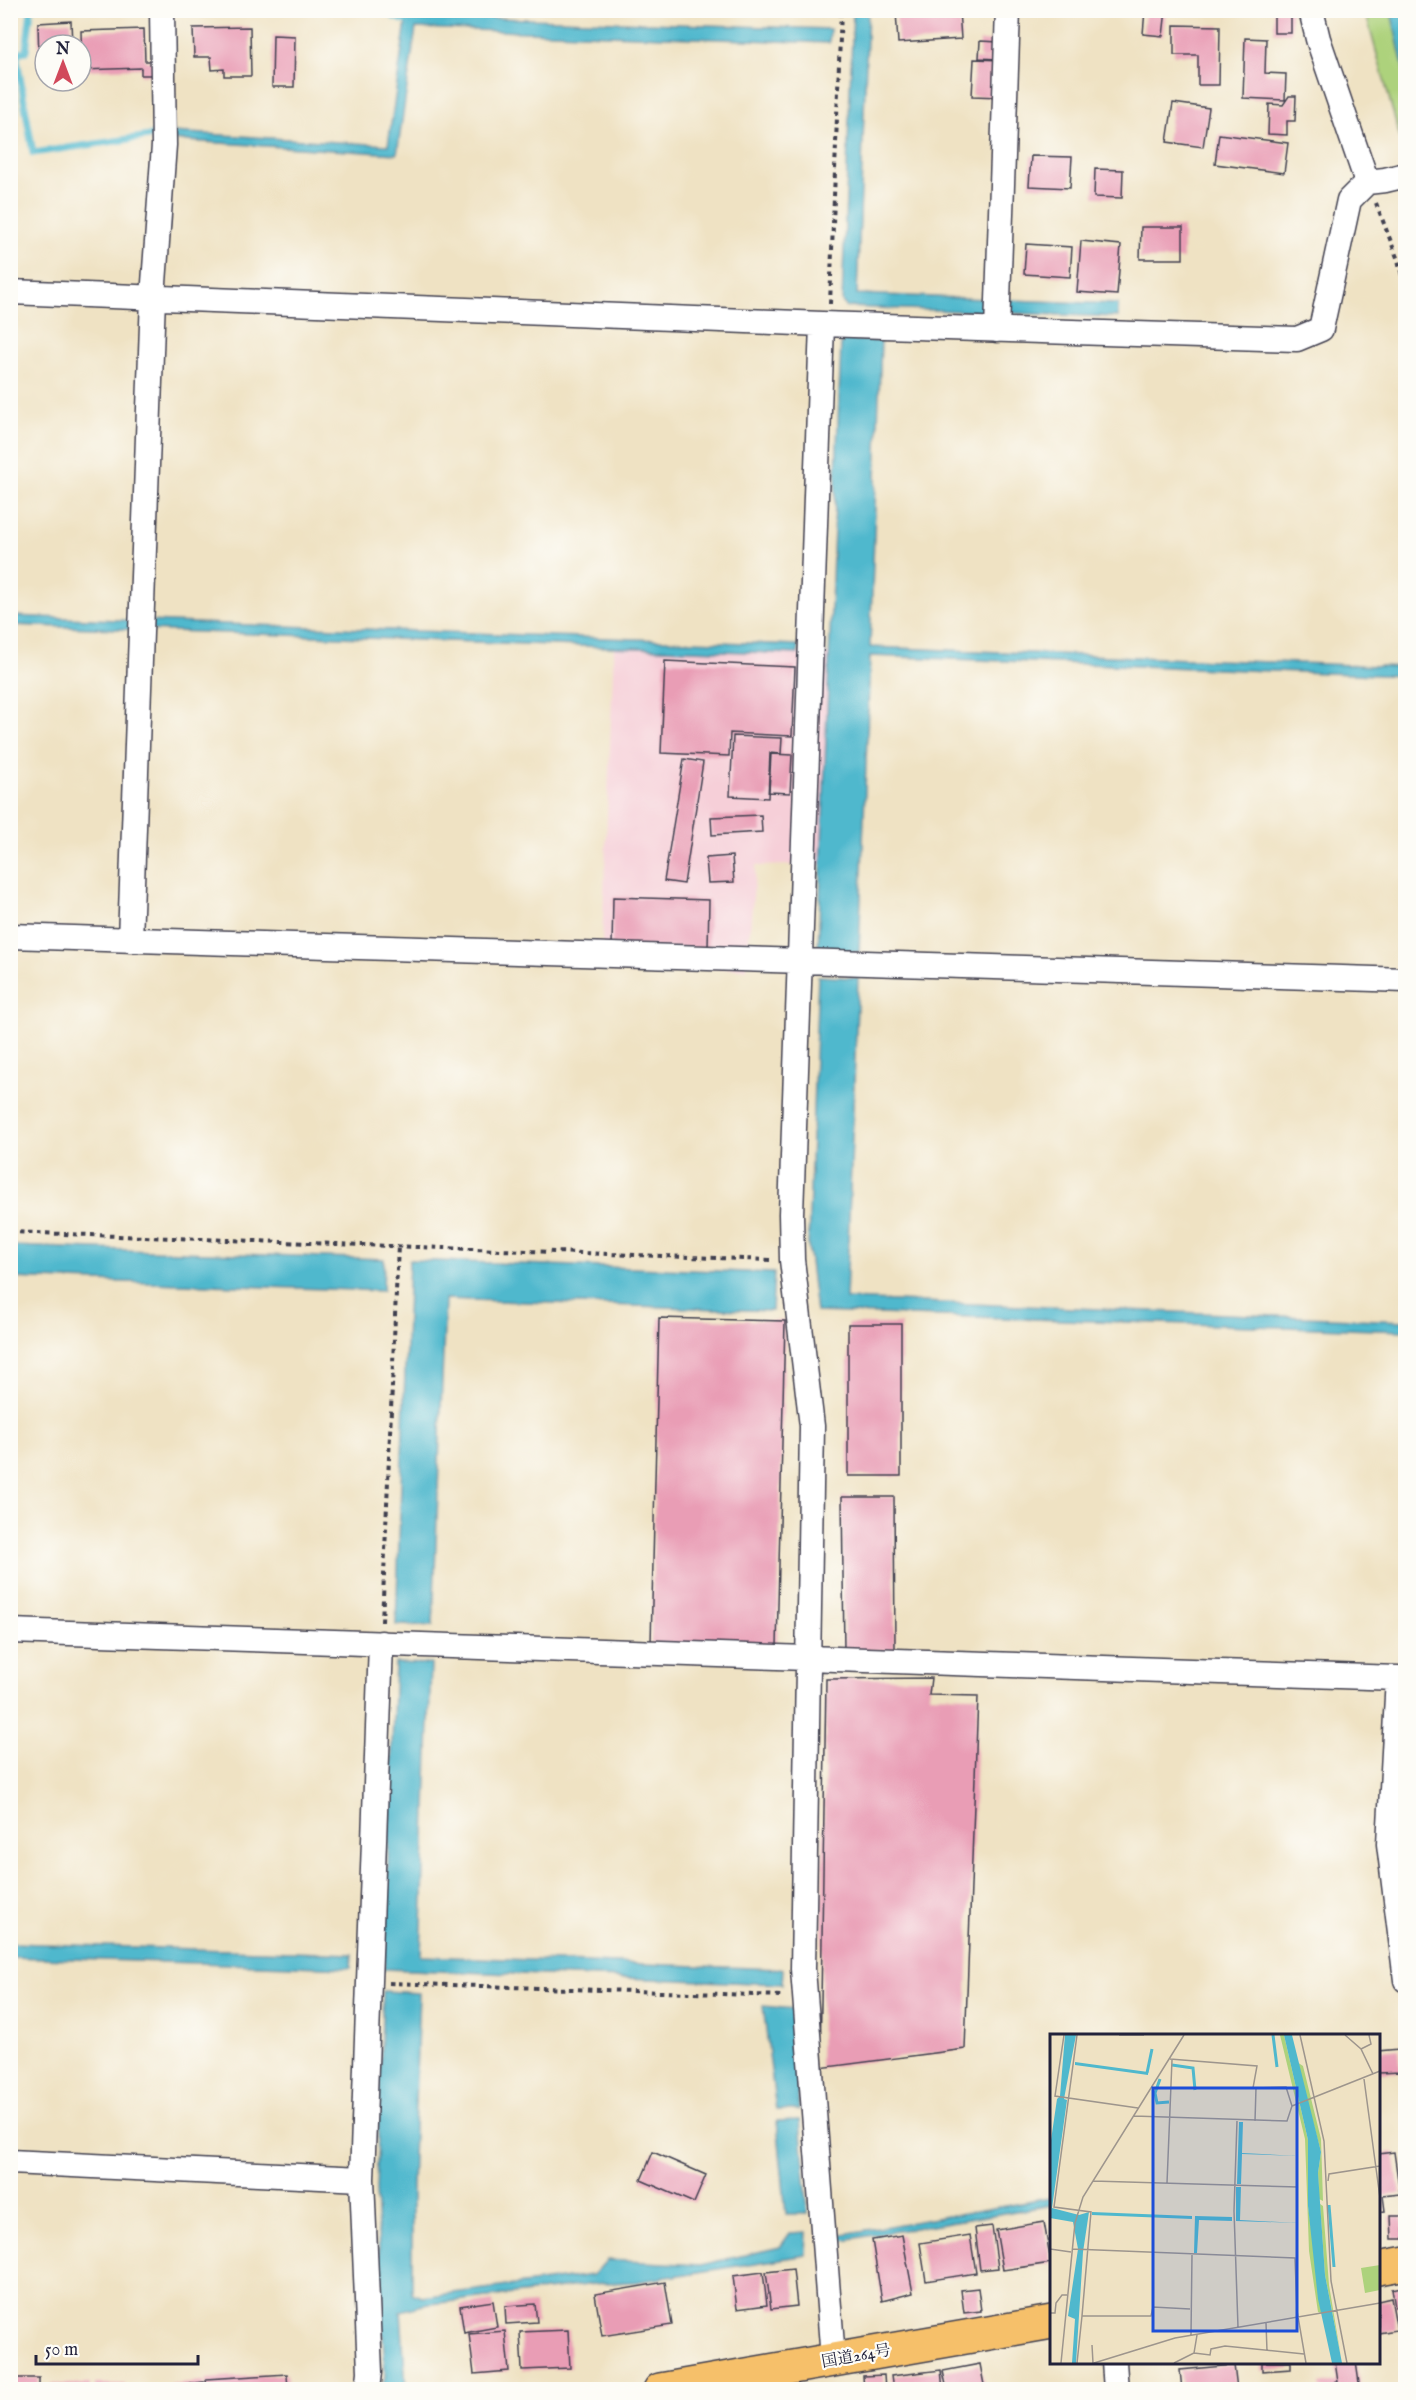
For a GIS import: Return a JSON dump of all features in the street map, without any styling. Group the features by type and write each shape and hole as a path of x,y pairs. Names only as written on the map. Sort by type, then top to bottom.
{"highway":[{"path":"1380,2268 1406,2263"},
{"name":"国道264号","path":"660,2390 1050,2322"}],"street":[{"path":"130,940 153,297 164,145 162,10"},
{"path":"997,330 1008,10"},
{"path":"10,292 822,324 1298,339 1321,329 1349,200 1386,179 1318,39 1311,10"},
{"path":"822,324 791,1214 792,1260 812,1426 803,1969 833,2359"},
{"path":"10,936 1406,980"},
{"path":"10,1631 1398,1678 1389,1844 1406,1980"},
{"path":"368,2390 370,2372 363,2180 381,1643"},
{"path":"10,2162 363,2180"},
{"path":"1114,2364 1116,2390"}],"path":[{"path":"822,324 830,308 841,10"},
{"path":"10,1232 792,1260"},
{"path":"381,1643 398,1245"},
{"path":"369,1982 805,1997"}],"shaded area":[{"path":"614,646 840,654 832,864 756,866 746,969 601,965"}],"green space":[{"path":"1365,11 1391,11 1405,75 1405,156"}],"water":[{"path":"853,11 868,11 857,294 987,299 987,312 847,307 842,302"},
{"path":"1391,11 1405,11 1405,75"},
{"path":"407,15 830,29 829,43 416,28 397,154 170,140 172,132 388,145"},
{"path":"1009,300 1118,304 1118,317 1008,313"},
{"path":"845,340 881,341 870,647 1405,667 1405,676 870,656 859,952 818,950 841,343"},
{"path":"11,616 798,645 798,654 11,625"},
{"path":"818,976 858,978 846,1299 1405,1321 1405,1331 816,1312 808,1245"},
{"path":"11,1246 384,1259 383,1291 11,1278"},
{"path":"409,1260 774,1273 772,1311 445,1299 433,1626 396,1625"},
{"path":"395,1663 431,1664 421,1956 783,1969 782,1984 384,1969"},
{"path":"11,1943 352,1954 351,1968 11,1957"},
{"path":"383,1991 419,1993 412,2186 412,2293 422,2297 593,2275 607,2260 701,2265 780,2247 790,2233 807,2232 806,2255 636,2282 603,2283 423,2305 401,2311 406,2389 382,2389 385,2376 376,2190"},
{"path":"763,2006 794,2009 799,2110 776,2110"},
{"path":"800,2120 808,2214 786,2214 777,2121"},
{"path":"1050,2198 1050,2205 838,2241 837,2235"}],"building":[{"path":"959,10 961,39 898,43 896,11"},
{"path":"1145,10 1166,10 1163,36 1143,34"},
{"path":"1274,10 1291,10 1291,33 1274,33"},
{"path":"71,21 72,33 38,33 38,23"},
{"path":"1174,25 1220,26 1219,85 1198,85 1198,55 1174,55"},
{"path":"250,27 251,76 224,76 224,69 212,70 211,57 194,57 193,28"},
{"path":"144,29 145,61 154,61 155,75 141,75 141,68 93,70 93,33 81,33 81,31"},
{"path":"273,35 295,36 294,87 272,87"},
{"path":"1245,38 1266,39 1265,73 1286,74 1285,100 1243,98"},
{"path":"980,41 999,42 998,59 979,58"},
{"path":"974,59 1001,60 1000,97 972,96"},
{"path":"1289,96 1296,96 1295,121 1287,121 1287,135 1268,134 1269,104 1283,105"},
{"path":"1173,103 1209,108 1203,147 1167,142"},
{"path":"1219,134 1288,143 1284,173 1215,164"},
{"path":"1031,156 1072,157 1070,188 1029,186"},
{"path":"1095,169 1123,170 1122,198 1094,197"},
{"path":"1141,227 1183,227 1183,259 1140,259"},
{"path":"1081,241 1121,245 1117,295 1077,292"},
{"path":"1026,244 1072,247 1070,277 1024,274"},
{"path":"665,661 795,667 792,736 730,733 729,756 661,753"},
{"path":"733,736 782,738 781,754 770,753 768,798 730,796"},
{"path":"771,754 792,755 790,793 769,792"},
{"path":"684,759 703,762 684,884 664,881"},
{"path":"761,815 762,832 712,835 711,817"},
{"path":"732,856 734,882 708,883 706,858"},
{"path":"613,897 709,900 708,948 612,946"},
{"path":"659,1318 785,1321 777,1646 651,1643"},
{"path":"848,1324 901,1324 901,1476 848,1476"},
{"path":"842,1497 894,1497 895,1650 844,1651"},
{"path":"931,1678 929,1695 978,1696 965,2049 820,2068 826,1679"},
{"path":"1399,2049 1401,2072 1380,2073 1380,2051"},
{"path":"653,2152 706,2175 694,2203 641,2180"},
{"path":"1394,2152 1400,2194 1383,2196 1385,2211 1380,2212 1380,2154"},
{"path":"1391,2216 1403,2216 1404,2239 1392,2239"},
{"path":"1044,2222 1050,2263 1003,2270 996,2230"},
{"path":"992,2226 998,2268 980,2270 975,2228"},
{"path":"902,2235 913,2293 882,2301 872,2240"},
{"path":"970,2235 976,2273 926,2281 920,2243"},
{"path":"793,2269 797,2306 771,2309 766,2272"},
{"path":"763,2272 767,2305 737,2309 733,2276"},
{"path":"665,2282 672,2325 602,2336 595,2294"},
{"path":"1406,2286 1406,2305 1395,2307 1392,2289"},
{"path":"978,2288 981,2311 964,2313 961,2290"},
{"path":"1391,2298 1397,2330 1380,2333 1380,2301"},
{"path":"493,2301 497,2327 464,2333 460,2306"},
{"path":"535,2304 537,2322 506,2324 505,2306"},
{"path":"568,2330 570,2368 522,2370 520,2332"},
{"path":"505,2331 509,2371 474,2374 469,2334"},
{"path":"980,2364 985,2390 947,2390 943,2371"},
{"path":"1262,2364 1291,2364 1291,2369 1262,2371"},
{"path":"1335,2364 1356,2364 1360,2390 1320,2390 1320,2385 1338,2382"},
{"path":"1234,2365 1237,2390 1182,2390 1180,2370"},
{"path":"941,2370 943,2390 893,2390 891,2376"},
{"path":"287,2374 288,2390 207,2390 206,2379"},
{"path":"884,2375 885,2390 864,2390 863,2376"},
{"path":"10,2378 39,2378 39,2390 10,2390"},
{"path":"204,2382 205,2390 170,2390 170,2385"},
{"path":"51,2384 90,2384 90,2390 51,2390"},
{"path":"95,2384 125,2384 125,2390 95,2390"}],"waterway":[{"path":"31,10 26,51 16,53 33,153 157,135"},
{"path":"393,10 394,17 406,21"}]}
